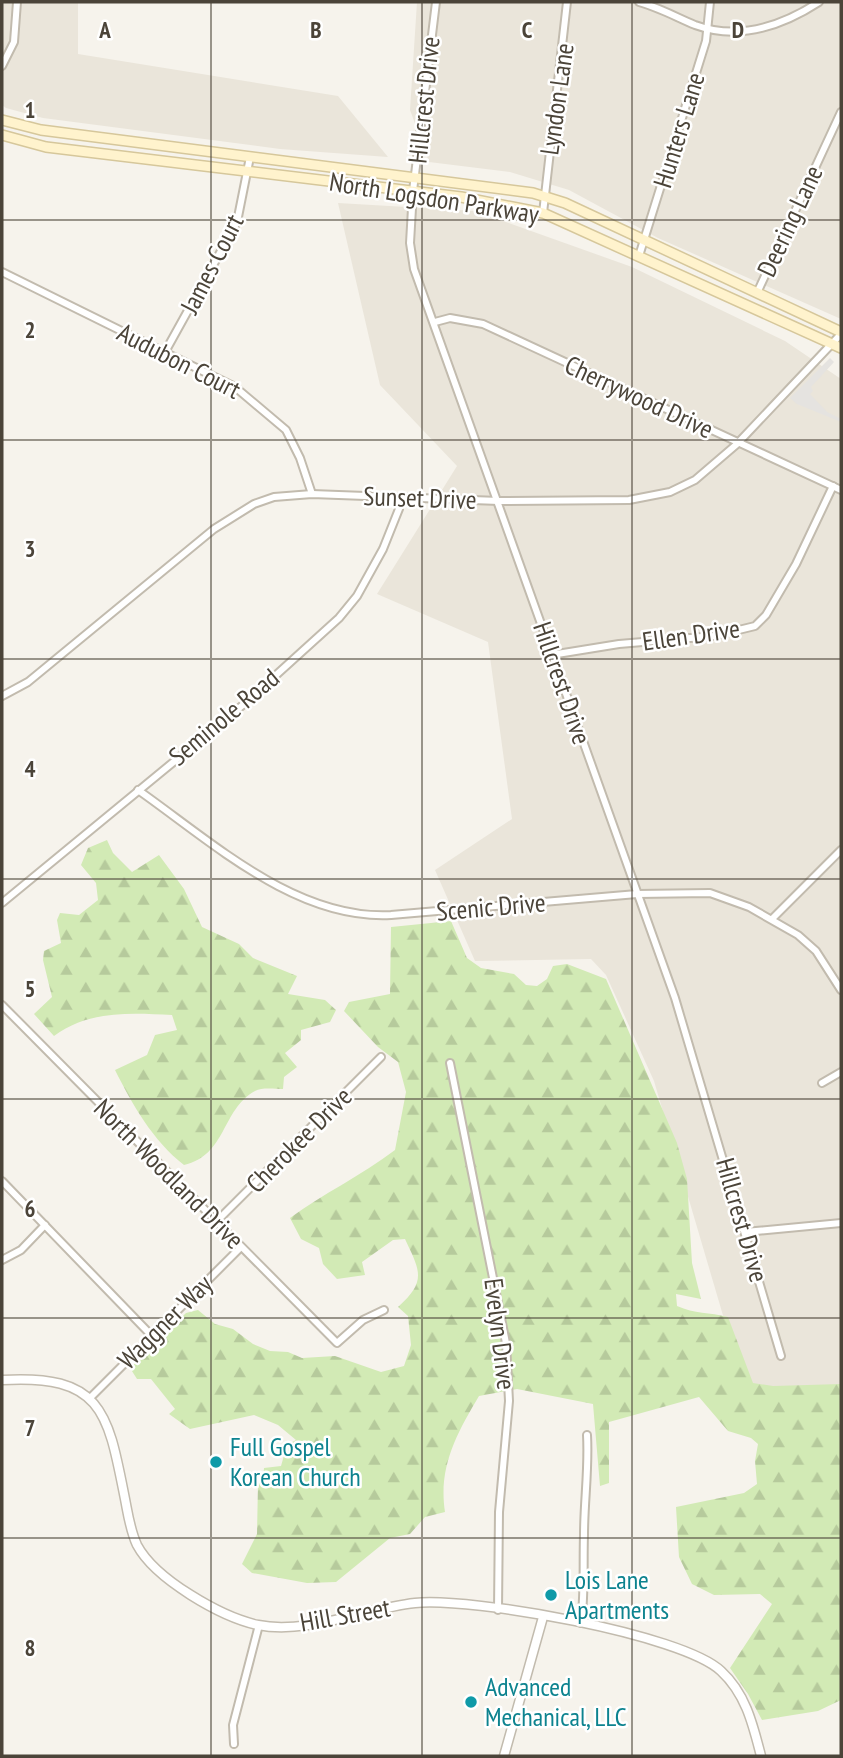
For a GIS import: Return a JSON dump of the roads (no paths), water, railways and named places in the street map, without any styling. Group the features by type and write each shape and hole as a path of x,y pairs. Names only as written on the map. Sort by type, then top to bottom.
{"main road":[{"name":"North Logsdon Parkway","path":"2,120 41,130 545,196 841,333"},
{"name":"North Logsdon Parkway","path":"2,135 46,147 508,204 542,213 837,346"}],"street":[{"path":"2,66 14,42 17,2"},
{"name":"Hillcrest Drive","path":"436,2 413,191 412,256 695,1059 781,1356"},
{"name":"Lyndon Lane","path":"542,213 567,2"},
{"path":"639,2 708,28 765,29 790,20 819,2"},
{"name":"Hunters Lane","path":"639,256 708,28 710,2"},
{"name":"Deering Lane","path":"757,293 841,113"},
{"name":"James Court","path":"166,352 237,222 250,172 250,157"},
{"name":"Audubon Court","path":"2,272 215,374 274,416 294,444 312,494"},
{"name":"Cherrywood Drive","path":"435,322 450,318 483,324 841,490"},
{"name":"Sunset Drive","path":"2,696 28,682 238,512 274,497 312,494 499,500 658,497 695,480 737,444 837,346 841,333"},
{"name":"Ellen Drive","path":"551,655 619,644 714,636 755,626 766,615 796,564 833,486"},
{"name":"Seminole Road","path":"2,903 262,688 348,607 383,549 399,509 400,497"},
{"name":"Scenic Drive","path":"138,790 253,870 295,893 353,915 391,915 637,894 710,893 730,898 772,919 816,951 841,990"},
{"path":"772,919 841,850"},
{"name":"North Woodland Drive","path":"2,1005 337,1343 363,1320 384,1311"},
{"name":"Cherokee Drive","path":"216,1222 381,1057"},
{"name":"Evelyn Drive","path":"450,1063 506,1343 509,1401 499,1512 498,1610"},
{"path":"822,1083 841,1072"},
{"path":"2,1181 151,1335"},
{"path":"745,1232 841,1223"},
{"path":"2,1260 20,1250 45,1225"},
{"name":"Waggner Way","path":"91,1397 241,1247"},
{"path":"2,1380 52,1381 91,1397"},
{"name":"Hill Street","path":"91,1397 109,1426 132,1531 146,1558 179,1587 220,1610 259,1625 333,1620 418,1603 468,1604 580,1623 656,1640 685,1649 710,1662 740,1695 761,1756"},
{"path":"580,1623 585,1581 585,1509 590,1471 587,1435"},
{"path":"504,1756 543,1617"},
{"path":"234,1744 233,1725 259,1625"}],"place":[{"name":"Full Gospel Korean Church","path":"216,1462"},
{"name":"Lois Lane Apartments","path":"551,1595"},
{"name":"Advanced Mechanical, LLC","path":"471,1702"}]}
